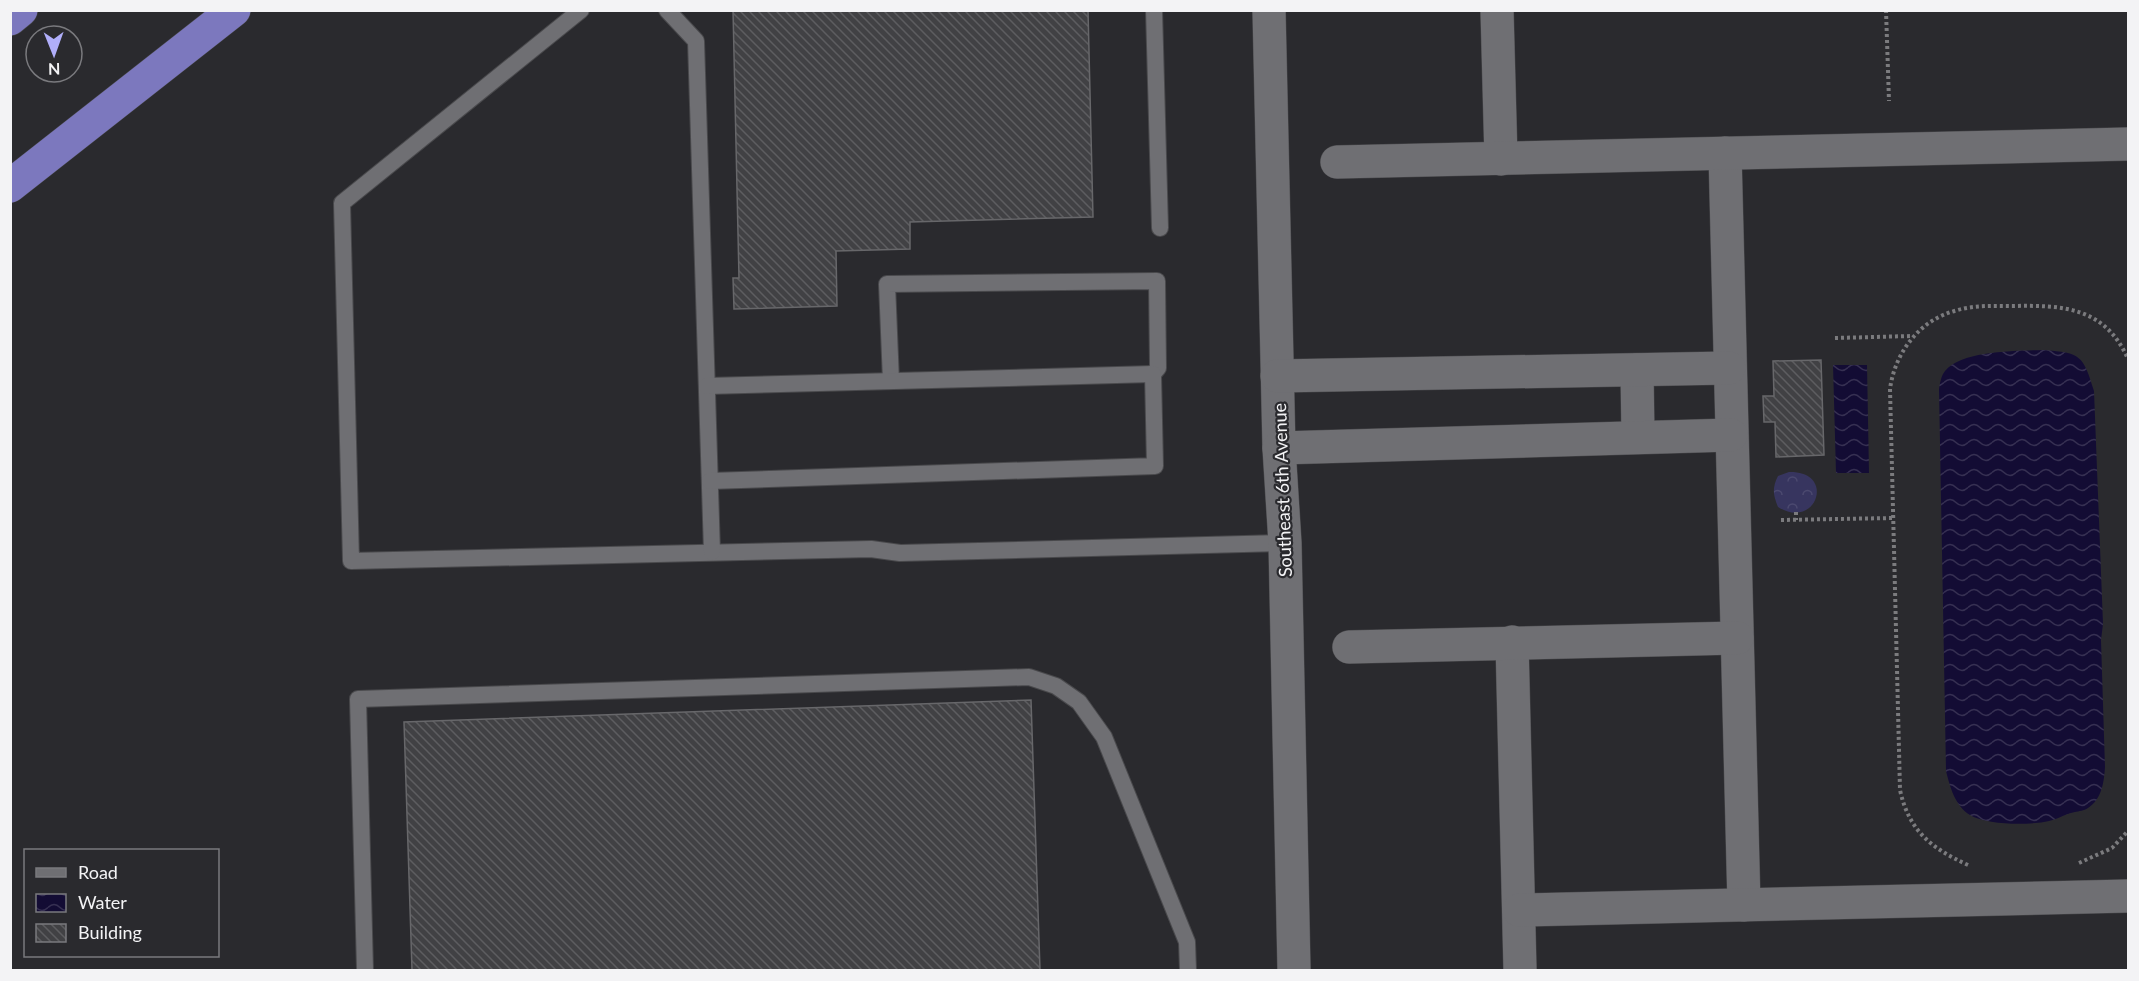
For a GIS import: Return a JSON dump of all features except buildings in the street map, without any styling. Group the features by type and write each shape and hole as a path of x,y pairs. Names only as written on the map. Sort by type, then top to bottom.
{"highway":[{"path":"10,18 21,10"},
{"path":"10,186 234,10"}],"street":[{"name":"Southeast 6th Avenue","path":"1269,10 1279,448 1285,543 1294,970"},
{"path":"1497,10 1501,159"},
{"path":"1337,162 2128,144"},
{"path":"1725,153 1744,905"},
{"path":"1277,376 1729,368"},
{"path":"1637,370 1638,437"},
{"path":"1279,448 1731,435"},
{"path":"1349,647 1737,638"},
{"path":"1512,642 1520,970"},
{"path":"1519,910 2128,896"}],"lane":[{"path":"581,10 342,203 351,561 871,549 900,553 1285,543"},
{"path":"667,10 696,41 712,552"},
{"path":"1154,10 1160,228"},
{"path":"710,481 1155,466 1153,374 1158,368 1157,281 887,284 891,381"},
{"path":"707,386 1153,374"},
{"path":"365,970 358,699 1029,677 1056,686 1079,702 1104,736 1187,942 1188,970"}],"path":[{"path":"1886,10 1888,101"},
{"path":"1970,866 1947,855 1923,838 1905,810 1900,790 1890,389 1896,364 1913,336 1930,322 1959,309 2050,305 2077,310 2102,323 2117,339 2128,359"},
{"path":"1835,338 1913,336"},
{"path":"1796,512 1796,520"},
{"path":"1781,520 1893,518"},
{"path":"2073,864 2112,848 2128,831"}],"green space":[{"path":"1789,472 1804,474 1813,480 1817,489 1816,498 1811,506 1802,512 1791,512 1778,507 1776,503 1774,492 1776,480 1778,476"}],"water":[{"path":"2044,350 2066,353 2079,358 2087,370 2094,391 2103,624 2101,640 2105,773 2099,795 2086,809 2048,821 2027,824 1986,821 1970,815 1960,807 1946,771 1939,389 1945,371 1964,359 1991,353"},
{"path":"1833,365 1867,365 1869,473 1836,473"}]}
